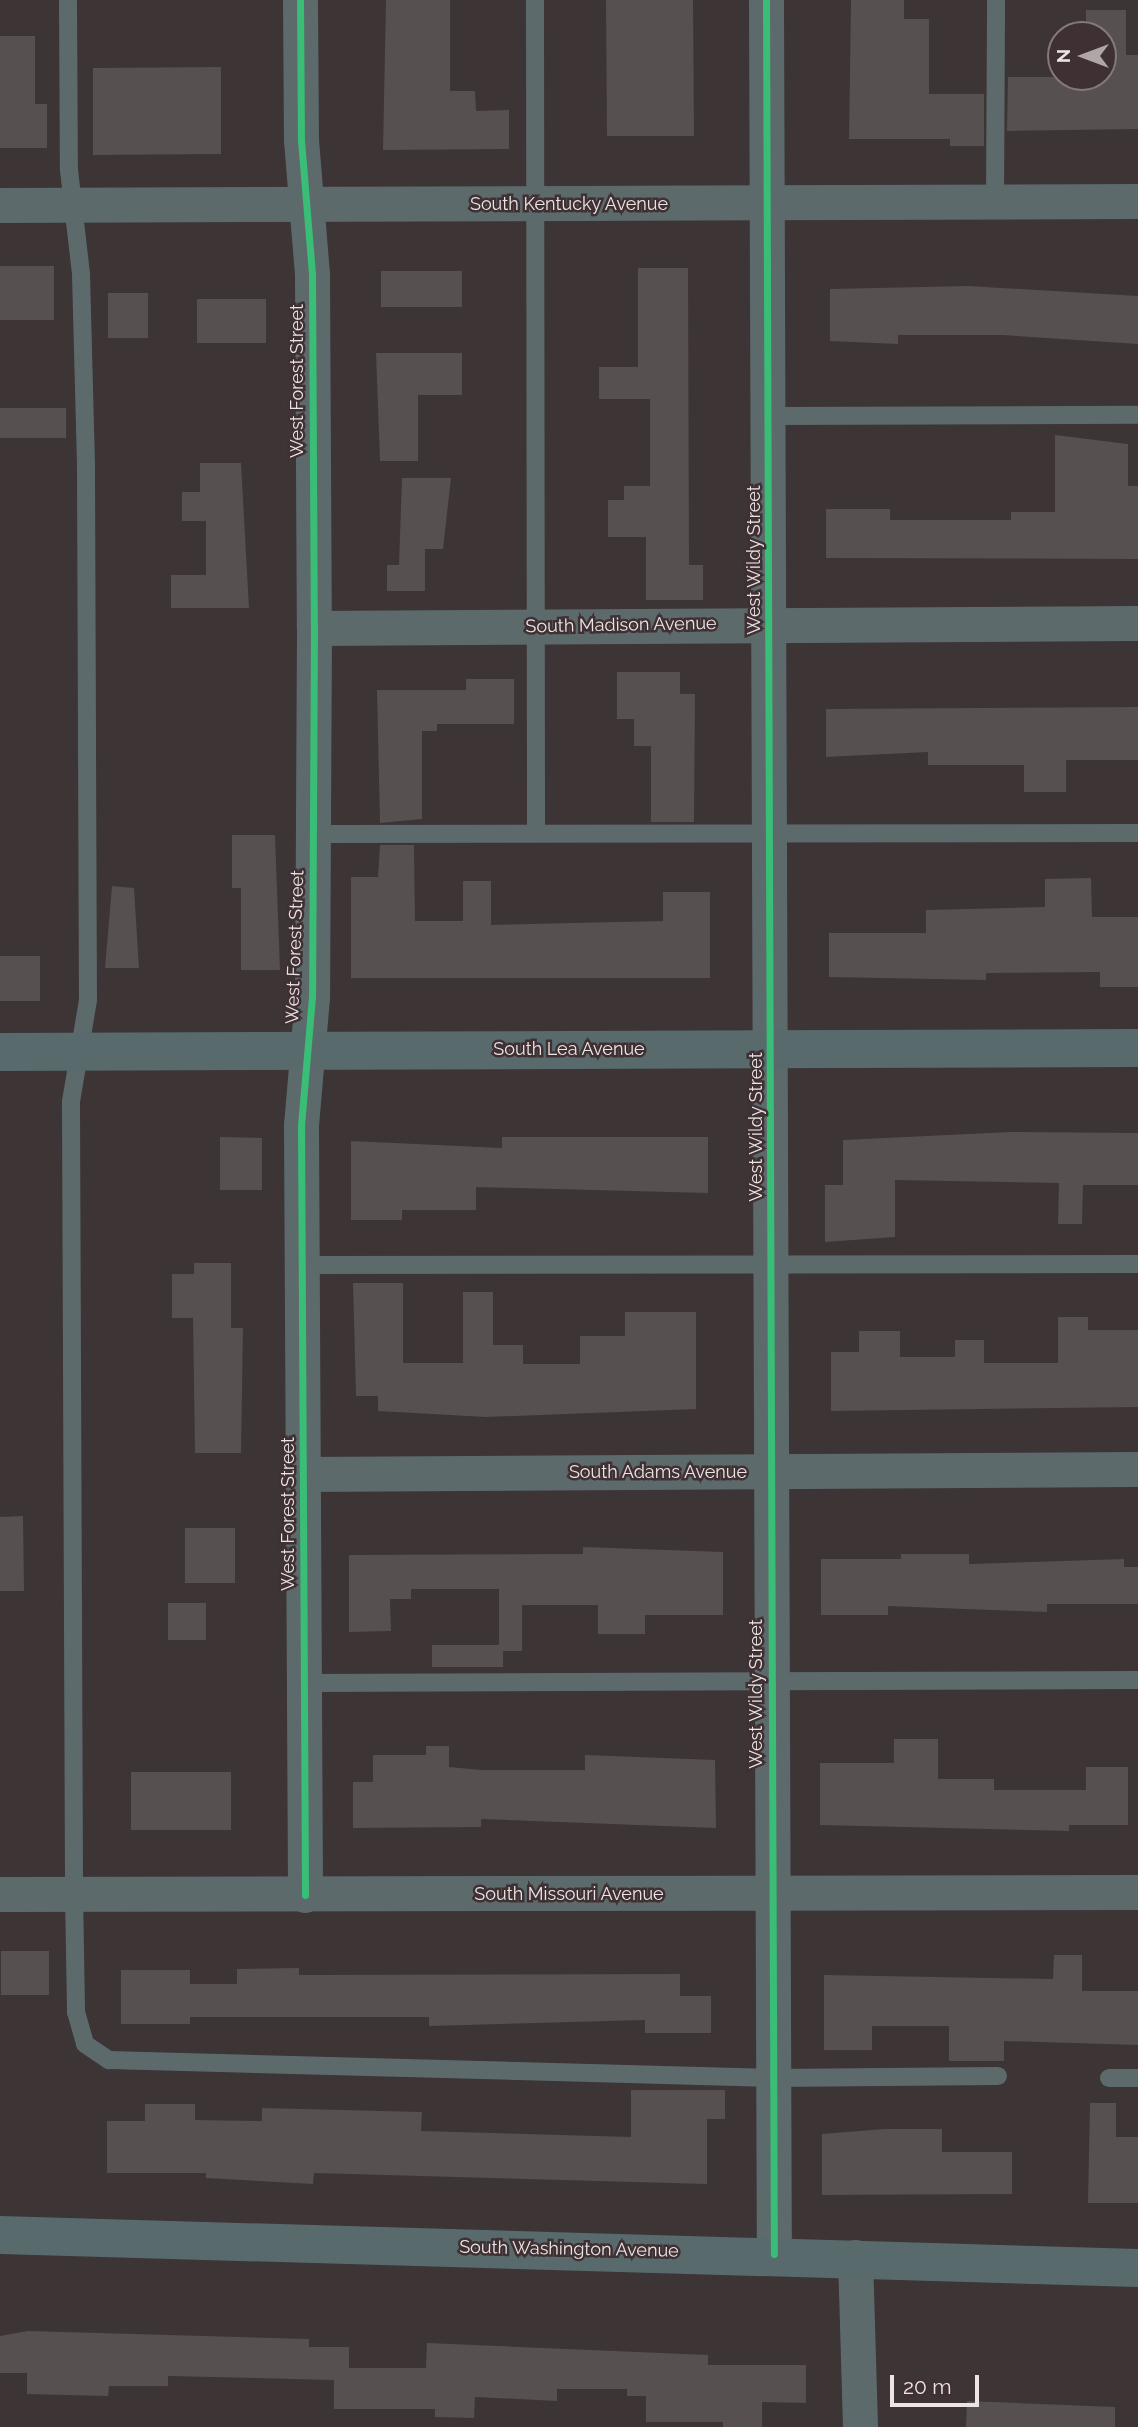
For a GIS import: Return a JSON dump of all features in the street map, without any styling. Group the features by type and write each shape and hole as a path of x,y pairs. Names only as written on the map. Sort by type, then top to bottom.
{"street":[{"name":"West Forest Street","path":"300,0 314,628 313,834 305,1050 302,1265 305,1895"},
{"name":"West Wildy Street","path":"766,0 771,624 771,1894 774,2254"},
{"name":"South Kentucky Avenue","path":"0,205 1138,201"},
{"name":"South Madison Avenue","path":"314,628 1138,623"},
{"name":"South Lea Avenue","path":"0,1052 1138,1048"},
{"name":"South Adams Avenue","path":"304,1474 1138,1469"},
{"name":"South Missouri Avenue","path":"0,1894 1138,1892"},
{"name":"South Washington Avenue","path":"0,2235 774,2254 1138,2268"},
{"path":"855,2257 860,2427"}],"lane":[{"path":"68,0 72,205 81,274 86,495 88,1000 71,1102 74,1894 79,2032 91,2053 109,2060 773,2078 998,2076"},
{"path":"535,0 533,204 536,833"},
{"path":"995,202 996,0"},
{"path":"769,416 1138,415"},
{"path":"313,834 1138,833"},
{"path":"302,1265 1138,1264"},
{"path":"304,1683 1138,1679"},
{"path":"1109,2078 1138,2078"}],"building":[{"path":"386,0 450,0 450,91 475,91 476,111 509,110 509,149 383,150"},
{"path":"606,0 693,0 694,136 607,136"},
{"path":"851,0 904,0 904,19 929,19 929,94 984,94 984,146 950,146 950,139 849,139"},
{"path":"1086,10 1126,10 1126,55 1138,55 1138,129 1007,131 1008,77 1047,77 1047,91 1117,91 1117,21 1086,21"},
{"path":"0,36 35,36 35,104 47,104 47,148 0,148"},
{"path":"221,67 221,154 93,155 93,68"},
{"path":"0,266 54,266 54,320 0,320"},
{"path":"638,268 688,268 689,565 703,565 703,600 646,600 646,537 608,537 608,500 624,500 624,486 650,486 650,399 599,399 599,367 638,367"},
{"path":"381,271 462,271 462,307 381,307"},
{"path":"968,286 1138,296 1138,344 1002,335 898,335 898,344 830,341 830,289"},
{"path":"108,293 148,293 148,338 108,338"},
{"path":"197,299 266,299 266,343 197,343"},
{"path":"376,353 462,353 462,395 418,395 418,461 380,461"},
{"path":"0,408 66,408 66,438 0,438"},
{"path":"1055,435 1128,444 1128,486 1138,486 1138,559 826,558 826,509 890,509 890,520 1011,520 1011,512 1055,512"},
{"path":"200,463 241,463 249,608 171,608 171,575 206,575 206,521 182,521 182,492 200,492"},
{"path":"402,478 451,478 443,549 425,549 425,591 387,591 387,565 399,565"},
{"path":"617,672 680,672 680,694 695,694 694,822 651,822 651,746 634,746 634,719 617,719"},
{"path":"466,679 514,679 514,724 437,724 437,731 422,731 422,819 380,823 377,690 466,690"},
{"path":"1138,707 1138,760 1066,760 1066,792 1024,792 1024,765 928,765 928,752 826,757 826,709"},
{"path":"232,835 275,835 280,970 241,970 241,888 232,888"},
{"path":"380,845 414,845 415,921 463,921 463,881 491,881 491,925 663,921 663,892 710,892 710,978 351,978 351,877 378,877"},
{"path":"1091,878 1092,917 1138,917 1138,987 1100,987 1100,972 986,973 986,980 829,977 829,933 926,933 926,910 1045,907 1045,879"},
{"path":"112,886 134,888 139,968 105,968"},
{"path":"0,956 40,956 40,1001 0,1001"},
{"path":"1010,1132 1138,1133 1138,1185 1083,1185 1082,1224 1058,1224 1059,1183 895,1180 895,1237 825,1242 825,1185 843,1185 843,1140"},
{"path":"220,1137 262,1138 262,1190 220,1190"},
{"path":"502,1137 708,1137 708,1193 476,1187 476,1210 402,1210 402,1220 351,1220 351,1141 502,1148"},
{"path":"194,1263 231,1263 231,1328 243,1328 241,1453 195,1453 193,1318 172,1318 172,1274 194,1274"},
{"path":"353,1283 403,1283 403,1363 463,1363 463,1292 493,1292 493,1345 523,1345 523,1364 580,1364 580,1336 625,1336 625,1312 696,1312 696,1409 486,1417 378,1411 378,1396 356,1396"},
{"path":"1058,1317 1088,1317 1088,1330 1138,1330 1138,1407 831,1411 831,1352 859,1352 859,1331 900,1331 900,1357 955,1357 955,1340 984,1340 984,1363 1058,1363"},
{"path":"23,1516 24,1591 0,1591 0,1517"},
{"path":"185,1528 235,1528 235,1583 185,1583"},
{"path":"583,1547 723,1552 723,1615 645,1615 645,1634 598,1634 598,1605 522,1605 522,1651 503,1651 503,1667 432,1667 432,1645 499,1645 499,1589 411,1589 411,1599 390,1599 391,1631 349,1632 349,1555 583,1554"},
{"path":"901,1554 969,1554 969,1564 1124,1559 1124,1567 1138,1567 1138,1604 1047,1604 1047,1612 888,1606 888,1615 821,1615 821,1559 901,1559"},
{"path":"168,1603 206,1603 206,1640 168,1640"},
{"path":"894,1739 938,1739 938,1779 994,1779 994,1790 1086,1790 1086,1767 1128,1767 1128,1825 1069,1825 1069,1831 820,1825 820,1763 894,1763"},
{"path":"426,1746 449,1746 449,1767 481,1770 585,1770 585,1755 715,1760 716,1828 481,1819 481,1827 353,1828 353,1782 373,1782 373,1755 426,1755"},
{"path":"131,1772 231,1772 231,1830 131,1830"},
{"path":"1,1951 49,1951 49,1995 1,1995"},
{"path":"1054,1955 1082,1955 1082,1991 1138,1991 1138,2045 1004,2041 1004,2061 949,2061 949,2026 872,2026 872,2050 824,2050 824,1975 1053,1979"},
{"path":"299,1968 299,1975 680,1974 680,1996 711,1996 711,2033 645,2033 645,2020 429,2026 429,2017 190,2017 190,2024 121,2024 121,1970 190,1970 190,1984 237,1984 237,1969"},
{"path":"631,2090 725,2090 725,2119 707,2119 707,2184 314,2173 313,2184 206,2178 206,2173 107,2173 107,2121 145,2121 145,2104 195,2104 195,2120 262,2121 262,2108 422,2112 421,2131 631,2137"},
{"path":"1090,2103 1116,2103 1116,2137 1138,2137 1138,2203 1088,2203"},
{"path":"884,2129 942,2129 942,2152 1012,2152 1012,2194 822,2195 822,2134"},
{"path":"28,2331 309,2339 309,2347 349,2347 349,2368 426,2368 427,2343 708,2355 708,2365 806,2365 806,2403 762,2402 762,2427 723,2427 723,2422 646,2422 646,2396 627,2396 627,2389 557,2389 557,2401 475,2397 474,2418 435,2417 435,2409 334,2409 334,2380 168,2376 168,2386 109,2386 108,2396 27,2394 27,2373 0,2373 0,2336"},
{"path":"967,2401 1115,2407 1115,2427 966,2427"}],"cycle path":[{"path":"300,0 301,140 312,274 314,628 312,997 301,1125 305,1895"},
{"path":"766,0 774,2254"}]}
